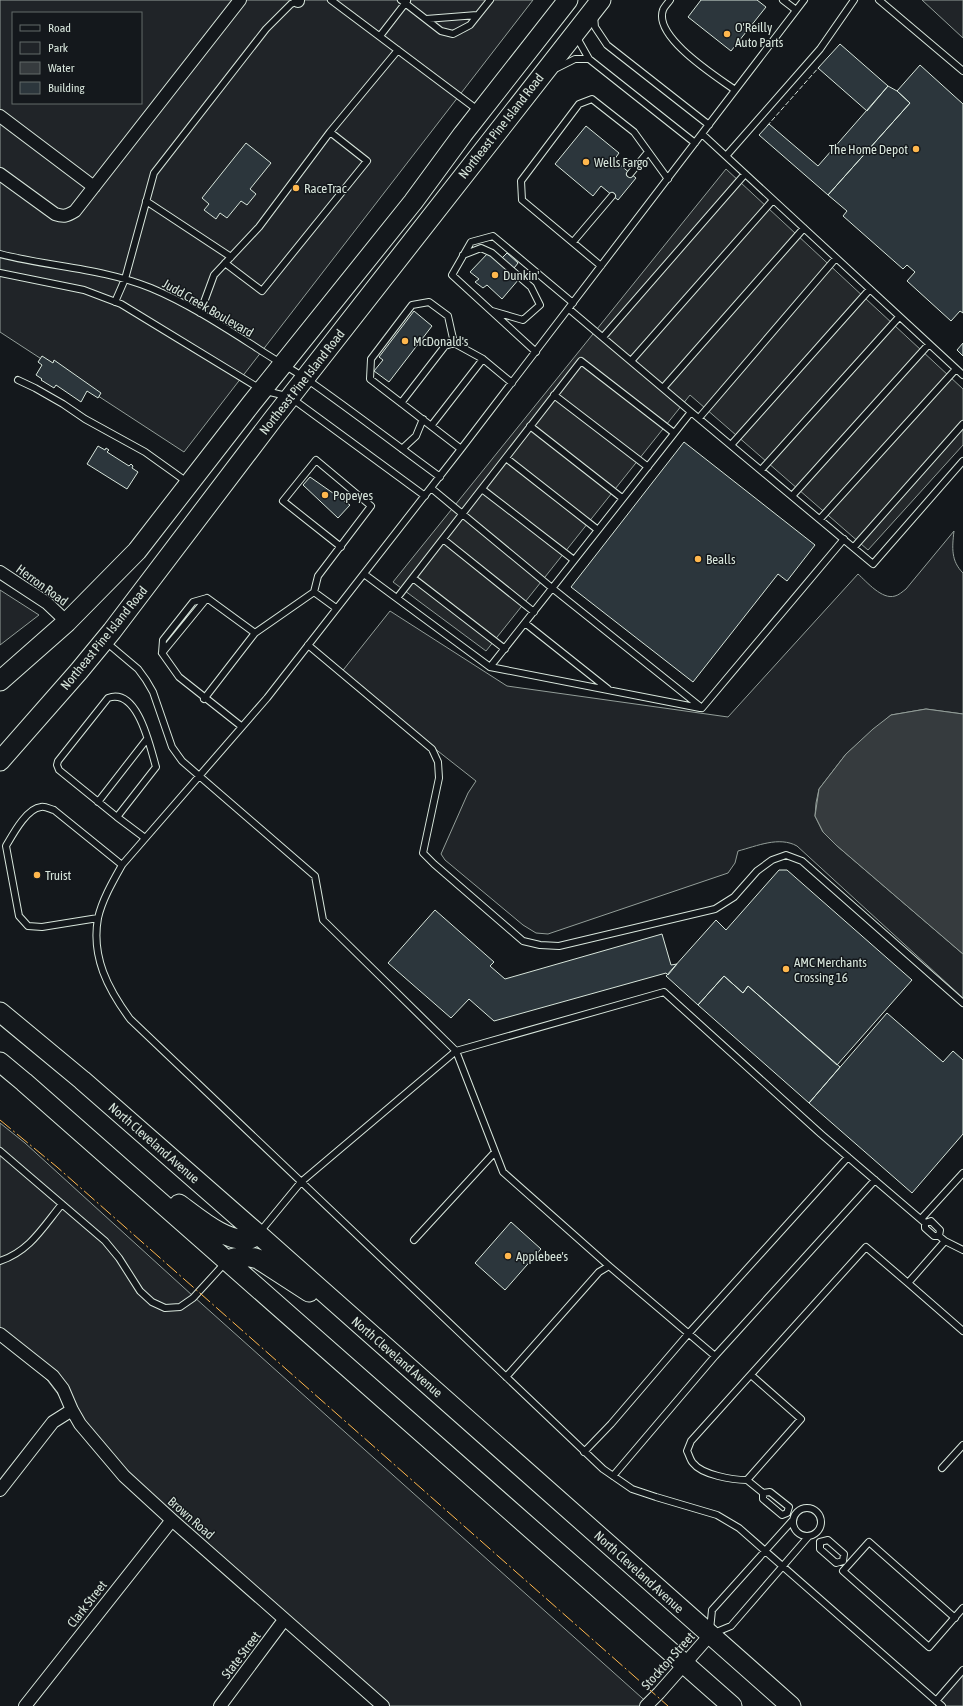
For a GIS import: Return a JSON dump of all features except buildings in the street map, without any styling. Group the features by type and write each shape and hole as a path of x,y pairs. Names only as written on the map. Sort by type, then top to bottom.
{"main road":[{"name":"Northeast Pine Island Road","path":"0,681 67,622 137,551 262,390 413,202 480,112 568,0"},
{"name":"Northeast Pine Island Road","path":"0,761 104,641 290,397 574,33 592,3"},
{"name":"North Cleveland Avenue","path":"0,1012 76,1075 258,1234 791,1706"},
{"path":"0,1062 227,1260 732,1706"},
{"path":"106,1154 223,1234 236,1239 250,1239 258,1234"},
{"path":"227,1260 241,1256 258,1258 367,1330"}],"street":[{"path":"0,174 55,214 62,217 75,211 240,0"},
{"path":"0,116 94,187"},
{"name":"Herron Road","path":"0,572 41,599 67,622"},
{"name":"Brown Road","path":"0,1334 52,1376 63,1389 80,1424 124,1476 284,1620 383,1706"},
{"path":"0,1490 53,1422 72,1410"},
{"name":"Clark Street","path":"25,1706 172,1520"},
{"name":"State Street","path":"220,1706 284,1620"},
{"name":"Stockton Street","path":"646,1706 710,1635"}],"lane":[{"path":"115,302 124,279 154,173 266,29 291,4 299,0"},
{"path":"331,0 480,112"},
{"path":"380,36 405,1 441,31 453,34 470,24 490,0"},
{"path":"670,0 662,11 663,23 668,36 692,59 735,90"},
{"path":"783,0 796,10"},
{"path":"804,0 440,477 267,698 241,726 122,865 108,892 98,918 96,947 103,972 113,996 130,1018 584,1452 603,1469 638,1491 717,1514 739,1528 942,1706"},
{"path":"726,156 820,49 854,0"},
{"path":"879,0 963,71"},
{"path":"592,3 595,27 607,46 709,125"},
{"path":"426,19 477,15"},
{"path":"574,33 589,59 695,143"},
{"path":"200,313 214,275 259,227 330,132 398,50"},
{"path":"530,88 560,66 575,59 589,59"},
{"path":"602,266 522,200 521,181 579,104 592,100 634,132 668,179"},
{"path":"225,263 262,291 367,161 330,132"},
{"path":"702,134 963,375"},
{"path":"630,174 648,152"},
{"path":"603,337 745,174"},
{"path":"573,242 612,196"},
{"path":"631,361 773,200"},
{"path":"146,201 231,258"},
{"path":"663,388 804,228"},
{"path":"536,352 452,275 471,242 493,236 603,337 873,564 963,461"},
{"path":"463,255 480,248 492,252 532,287 540,305 523,320 491,311"},
{"name":"Judd Creek Boulevard","path":"0,254 21,259 67,266 124,279 151,288 200,313 305,378 440,477"},
{"path":"699,418 836,258"},
{"path":"0,273 84,290 121,304 262,390 290,397 425,496"},
{"path":"732,445 870,289"},
{"path":"454,343 448,316 429,302 412,305 371,359 370,378 461,449"},
{"path":"761,470 899,317"},
{"path":"401,402 445,346 454,343 483,359 512,383"},
{"path":"792,496 929,344"},
{"path":"431,426 483,359"},
{"path":"397,598 581,361 674,433"},
{"path":"820,519 956,369"},
{"path":"18,380 35,388 85,419 145,452 189,483"},
{"path":"554,395 648,467"},
{"path":"490,667 691,412"},
{"path":"402,449 416,436 423,420"},
{"path":"854,547 963,424"},
{"path":"530,426 622,498"},
{"path":"506,458 598,530"},
{"path":"204,699 255,633 314,592 318,576 341,547 371,506 316,460 284,501 341,547"},
{"path":"431,488 552,588 702,708"},
{"path":"482,489 574,560"},
{"path":"443,539 534,612"},
{"path":"702,708 844,539"},
{"path":"364,574 490,667 702,708"},
{"path":"413,578 505,649"},
{"path":"314,592 336,608"},
{"path":"241,726 204,699 179,677 162,653 163,640 193,602 207,598 255,633"},
{"path":"525,623 609,690"},
{"path":"104,641 138,669 146,680 153,692 172,747 182,761 315,876 323,920 456,1051 503,1172 609,1266 715,1356"},
{"path":"308,645 432,749 438,762 439,778 423,853 523,941 540,945 559,946 715,909 734,897 758,871 772,860 786,855 802,860 963,1003"},
{"path":"117,817 156,767 139,715 130,704 122,698 115,696 108,698 58,760 57,765 59,770 98,802 117,817 145,838"},
{"path":"98,802 147,739"},
{"path":"98,918 42,927 28,926 19,916 6,846 18,826 33,809 42,806 54,810 122,865"},
{"path":"258,1234 301,1182 456,1051 664,992 821,1134 923,1221 930,1221 940,1230 939,1236 945,1241 963,1250"},
{"path":"0,1151 105,1241 119,1258 144,1295 152,1302 165,1308 180,1307 193,1298 227,1260"},
{"path":"414,1240 495,1152"},
{"path":"584,1452 848,1157"},
{"path":"923,1221 963,1173"},
{"path":"613,1476 715,1356 875,1180"},
{"path":"0,1261 12,1257 27,1247 62,1204"},
{"path":"908,1283 945,1241"},
{"path":"787,1513 789,1507 770,1492 763,1493 747,1480 732,1480 705,1471 693,1463 687,1451 691,1441 866,1247 963,1331"},
{"path":"506,1377 599,1272 609,1266"},
{"path":"747,1480 801,1419 751,1375"},
{"path":"942,1468 963,1445"},
{"path":"763,1493 763,1499 782,1515 787,1513"},
{"path":"804,1508 813,1509 817,1512 822,1520 822,1525 818,1531 811,1536 783,1566 731,1626 710,1635 712,1610 765,1551 799,1510 804,1508"},
{"path":"787,1513 793,1519 796,1532 804,1537 811,1536 820,1542 828,1540 844,1554 846,1563"},
{"path":"820,1542 820,1549 836,1564 846,1563"},
{"path":"954,1618 869,1542 846,1563 843,1571 929,1647 963,1608"},
{"path":"936,1701 963,1670"}],"green space":[{"path":"0,0 533,0 184,452 0,332"},
{"path":"922,0 963,0 963,38"},
{"path":"954,531 954,559 963,573 963,714 926,709 891,715 846,754 819,789 815,816 823,832 836,845 963,954 963,998 797,846 790,843 768,843 738,851 735,863 728,873 548,934 536,933 523,925 445,860 441,854 468,793 476,781 340,674 390,611 507,686 728,717 858,574 870,586 880,593 890,597 896,596 906,589"},
{"path":"0,590 39,615 0,645"},
{"path":"0,1123 25,1143 193,1296 651,1706 377,1706 128,1486 48,1381 34,1365 0,1339"},
{"path":"963,1672 963,1706 935,1706"}],"shaded area":[{"path":"726,169 963,389 963,445 868,550 690,395 486,651 393,582"}],"water":[{"path":"926,709 963,714 963,954 836,845 823,832 815,816 819,789 846,754 873,729 891,715"}],"fence":[{"path":"767,126 820,66"}],"power":[{"path":"0,1120 57,1167 668,1706"}],"place":[{"name":"O'Reilly Auto Parts","path":"727,34"},
{"name":"The Home Depot","path":"916,149"},
{"name":"Wells Fargo","path":"586,162"},
{"name":"RaceTrac","path":"296,188"},
{"name":"Dunkin'","path":"495,275"},
{"name":"McDonald's","path":"405,341"},
{"name":"Popeyes","path":"325,495"},
{"name":"Bealls","path":"698,559"},
{"name":"Truist","path":"37,875"},
{"name":"AMC Merchants Crossing 16","path":"786,969"},
{"name":"Applebee's","path":"508,1256"}]}
